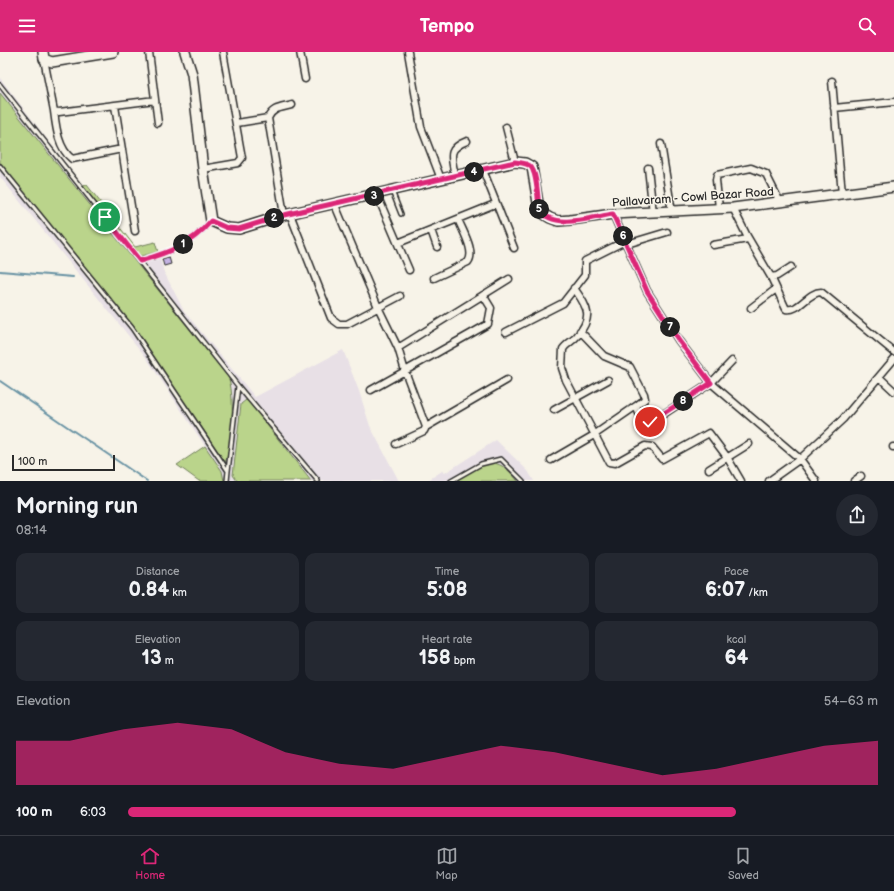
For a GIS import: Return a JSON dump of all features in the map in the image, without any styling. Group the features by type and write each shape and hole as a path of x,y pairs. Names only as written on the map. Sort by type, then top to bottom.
{"street":[{"path":"44,56 52,62 70,55 111,52"},
{"path":"149,52 158,123"},
{"path":"185,52 192,74 211,221 227,228 239,229 287,215 515,162 506,127"},
{"path":"203,168 241,161 237,123 223,52"},
{"path":"300,52 305,79"},
{"path":"408,52 421,127 441,179"},
{"path":"44,56 59,139 68,156 72,159 122,149"},
{"path":"832,81 842,194"},
{"path":"54,111 58,112 115,106 155,100"},
{"path":"834,108 894,102"},
{"path":"292,105 271,111 268,118 287,215 330,318 339,324 347,324 400,296"},
{"path":"115,106 135,231"},
{"path":"237,123 268,118"},
{"path":"455,176 452,153 456,145 466,141"},
{"path":"661,144 672,212"},
{"name":"Pallavaram - Cowl Bazar Road","path":"515,162 525,163 532,167 539,209 542,214 558,221 613,214 733,208 894,187"},
{"path":"648,168 653,213"},
{"path":"719,208 716,180 717,175 751,168 766,174 780,202"},
{"path":"483,170 495,204 514,248"},
{"path":"377,195 409,270"},
{"path":"398,243 495,204"},
{"path":"335,205 378,307 398,348 405,372 426,427"},
{"path":"733,208 748,238 771,277 786,309 788,310 816,293 821,292 894,352"},
{"path":"613,214 647,291 679,341 711,383 800,459 816,481"},
{"path":"434,278 468,262 471,259 471,252 458,219"},
{"path":"431,230 437,247"},
{"path":"506,332 563,303 585,274 585,261 626,243 667,232"},
{"path":"713,245 748,238"},
{"path":"771,277 777,276 791,267"},
{"path":"398,348 509,279"},
{"path":"574,288 588,310 587,317 580,331 566,346 563,355 562,368 575,398 607,459 612,463 645,446 652,447 662,459 709,433 727,457 741,481"},
{"path":"751,308 776,289"},
{"path":"371,390 488,324 491,308 483,294"},
{"path":"551,460 594,435 645,398 630,367 604,356 580,331"},
{"path":"769,481 800,459 844,419 894,359"},
{"path":"636,406 644,421 650,422 711,383 732,361"},
{"path":"879,377 894,391"},
{"path":"396,444 424,430 426,427 507,380"},
{"path":"554,410 608,380"},
{"path":"709,469 749,444"},
{"path":"854,481 860,476"}],"lane":[{"path":"0,85 238,386 318,481"},
{"path":"0,166 132,328 228,471"},
{"path":"392,191 401,214"},
{"path":"140,261 167,253 198,236 211,221"},
{"path":"227,481 238,386"},
{"path":"451,481 481,464 502,459 523,481"}],"shaded area":[{"path":"0,78 83,186 87,185 135,247 155,242 164,272 184,311 255,397 343,350 359,391 370,426 399,481 199,481 177,465 205,446 145,356 0,177"},
{"path":"496,440 528,471 534,481 427,481 442,471 445,473"}],"green space":[{"path":"0,93 228,377 232,394 232,420 230,445 225,462 150,351 0,166"},
{"path":"87,185 135,247 155,242 158,252 141,256 135,252 83,186"},
{"path":"246,400 311,481 237,481 233,475 241,404"},
{"path":"205,446 222,471 224,481 199,481 177,465"},
{"path":"485,462 496,463 504,467 518,481 449,481"}],"building":[{"path":"169,257 171,264 164,266 162,259"}],"waterway":[{"path":"0,271 73,277"},
{"path":"0,381 147,481"}],"route":[{"path":"105,217 140,261 167,253 198,236 211,221 227,228 239,229 284,215 335,205 515,162 525,163 532,167 539,209 542,214 558,221 613,214 647,291 679,341 711,383 650,422"}]}
